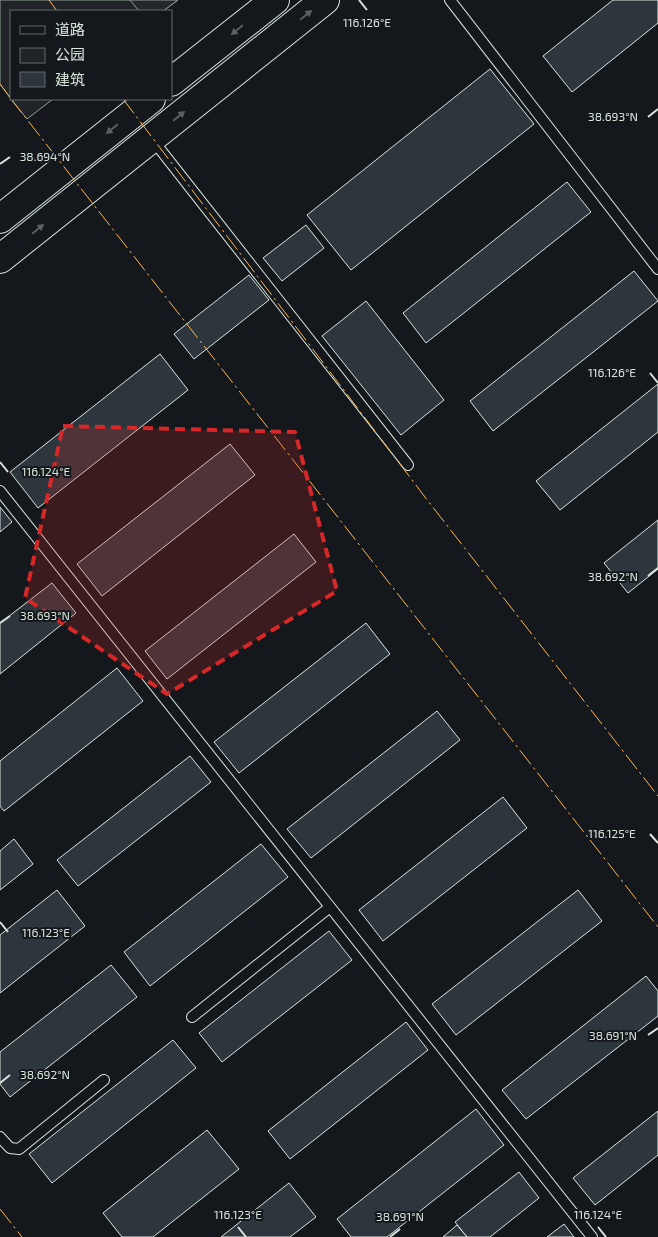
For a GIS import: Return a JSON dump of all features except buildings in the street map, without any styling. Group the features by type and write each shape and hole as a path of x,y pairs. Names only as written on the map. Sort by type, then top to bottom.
{"main road":[{"path":"172,81 275,0"},
{"path":"0,259 325,0"},
{"path":"0,219 150,100"}],"lane":[{"path":"450,0 658,269"},
{"path":"151,138 408,465"},
{"path":"0,491 592,1237"},
{"path":"192,1017 330,907"},
{"path":"0,1137 10,1148 19,1149 104,1080"}],"highlighted area":[{"path":"63,426 295,432 337,591 167,694 25,598"}],"green space":[{"path":"0,0 178,0 164,10 10,10 10,98 0,84"},
{"path":"12,100 52,100 27,119"}],"shaded area":[{"path":"130,0 178,0 164,10 138,10"}],"power":[{"path":"49,0 56,10"},
{"path":"0,84 10,98"},
{"path":"12,100 658,927"},
{"path":"124,100 428,501 658,796"},
{"path":"0,1209 22,1237"}]}
